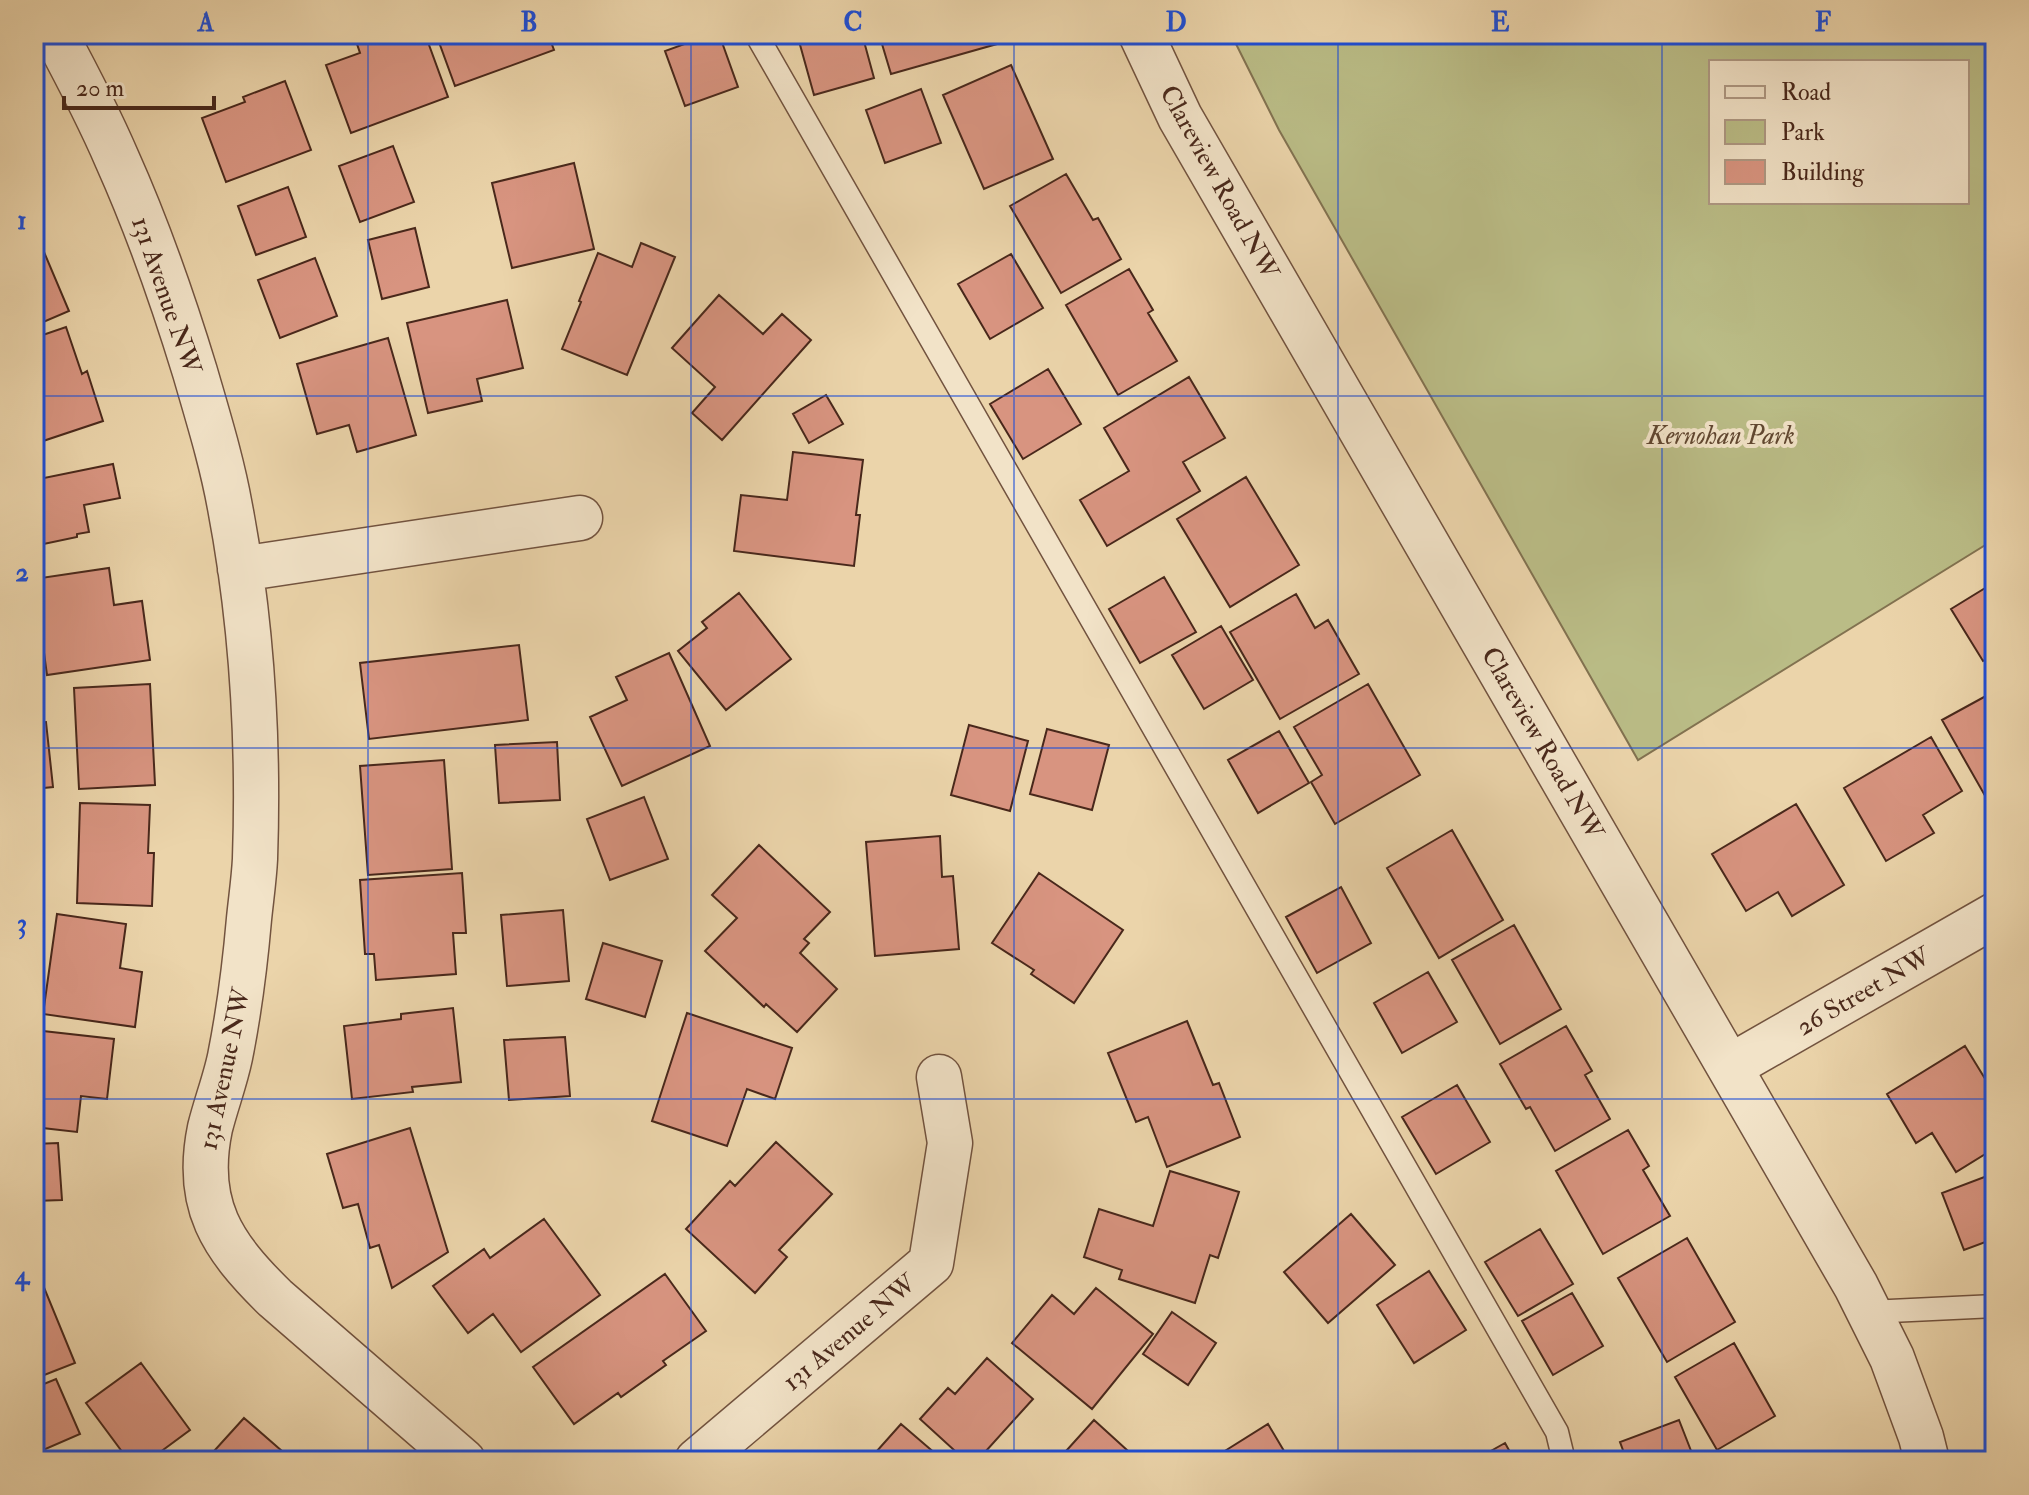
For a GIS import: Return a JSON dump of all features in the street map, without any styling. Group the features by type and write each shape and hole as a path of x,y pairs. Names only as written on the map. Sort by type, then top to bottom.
{"street":[{"name":"131 Avenue NW","path":"54,34 117,159 182,330 212,430 230,506 240,569 252,684 256,762 255,861 244,968 232,1044 210,1128 205,1163 207,1194 214,1221 231,1250 253,1277 286,1309 463,1461"},
{"name":"Clareview Road NW","path":"1141,34 1180,117 1856,1286 1892,1358 1927,1461"},
{"path":"240,569 580,518"},
{"name":"26 Street NW","path":"1731,1066 1995,915"},
{"name":"131 Avenue NW","path":"697,1461 931,1263 950,1143 939,1077"}],"lane":[{"path":"34,41 54,34"},
{"path":"756,34 1557,1432 1564,1461"},
{"path":"1869,1312 1995,1306"}],"green space":[{"name":"Kernohan Park","path":"1231,34 1995,34 1995,539 1638,760 1279,130"}],"building":[{"path":"365,34 425,34 448,97 351,133 326,65 360,53 355,38"},
{"path":"436,34 548,34 554,50 455,86"},
{"path":"719,34 738,87 685,106 665,51"},
{"path":"797,34 862,34 874,78 814,95"},
{"path":"879,34 993,34 997,44 891,74"},
{"path":"1011,65 1053,159 984,189 943,95"},
{"path":"285,81 311,150 226,182 202,118 245,102 243,97"},
{"path":"921,89 941,143 885,163 866,110"},
{"path":"393,146 414,202 360,222 339,166"},
{"path":"574,163 594,249 512,268 492,183"},
{"path":"1066,174 1093,220 1098,218 1121,259 1061,293 1010,206"},
{"path":"288,187 306,237 256,255 238,206"},
{"path":"415,228 429,287 382,299 368,240"},
{"path":"34,243 39,254 44,252 69,311 34,326"},
{"path":"641,243 675,257 627,375 562,349 598,253 632,267"},
{"path":"1011,254 1043,308 990,339 958,284"},
{"path":"315,258 337,316 280,338 258,280"},
{"path":"1129,269 1153,310 1148,313 1177,361 1118,395 1066,305"},
{"path":"719,295 763,334 782,314 811,340 722,440 692,413 715,387 672,348"},
{"path":"507,300 523,368 477,379 482,401 428,413 407,323"},
{"path":"66,327 82,374 87,371 103,421 34,444 34,338"},
{"path":"388,338 416,435 357,452 349,425 317,434 297,364"},
{"path":"1048,369 1081,424 1023,459 990,404"},
{"path":"1189,377 1225,438 1183,462 1200,491 1107,546 1080,500 1129,471 1104,428"},
{"path":"826,395 843,424 809,443 793,414"},
{"path":"793,452 863,460 854,566 734,551 741,495 787,500"},
{"path":"113,464 120,498 84,505 89,532 34,546 34,480"},
{"path":"1246,477 1299,565 1230,607 1177,519"},
{"path":"109,568 114,605 142,601 150,660 47,675 34,579"},
{"path":"1164,577 1196,632 1140,663 1109,609"},
{"path":"1995,582 1995,654 1983,661 1951,609"},
{"path":"739,593 791,659 726,710 678,651 707,628 702,622"},
{"path":"1296,594 1315,628 1328,620 1359,674 1280,719 1230,632"},
{"path":"1221,626 1253,680 1204,709 1172,655"},
{"path":"519,645 528,720 369,739 360,663"},
{"path":"669,653 710,746 622,786 590,717 627,700 616,677"},
{"path":"150,684 155,785 79,789 74,688"},
{"path":"1368,684 1420,775 1335,824 1311,782 1322,775 1294,727"},
{"path":"1995,691 1995,797 1988,801 1942,720"},
{"path":"46,722 53,787 34,789 34,723"},
{"path":"969,725 1028,741 1010,811 951,795"},
{"path":"1047,729 1109,745 1092,810 1030,794"},
{"path":"1279,731 1309,783 1258,813 1228,760"},
{"path":"1931,737 1962,791 1923,815 1934,833 1886,861 1844,788"},
{"path":"557,742 560,800 499,803 495,745"},
{"path":"444,760 452,869 368,875 360,766"},
{"path":"644,797 668,859 610,880 587,819"},
{"path":"80,803 150,805 148,853 154,853 152,906 77,903"},
{"path":"1796,804 1844,885 1792,916 1778,892 1746,911 1712,854"},
{"path":"1452,830 1503,920 1439,958 1387,868"},
{"path":"940,836 942,877 953,876 959,949 875,956 866,842"},
{"path":"759,845 830,912 804,939 809,943 800,953 837,989 797,1032 766,1004 764,1007 705,951 737,918 712,895"},
{"path":"462,873 466,933 453,933 456,974 376,980 374,954 365,954 360,880"},
{"path":"1039,873 1123,930 1074,1003 1031,974 1034,970 992,943"},
{"path":"1341,887 1371,943 1317,973 1286,917"},
{"path":"563,910 569,981 507,986 501,915"},
{"path":"57,914 126,924 120,968 142,972 135,1027 43,1014"},
{"path":"1514,925 1561,1009 1500,1044 1452,960"},
{"path":"603,943 662,961 645,1017 586,999"},
{"path":"1428,972 1457,1022 1402,1053 1374,1003"},
{"path":"453,1008 461,1082 412,1087 413,1092 352,1099 344,1026 401,1019 401,1014"},
{"path":"687,1013 792,1048 775,1099 747,1089 727,1146 652,1121"},
{"path":"1187,1021 1213,1085 1219,1083 1240,1137 1167,1167 1148,1117 1136,1122 1108,1053"},
{"path":"1566,1026 1592,1071 1585,1075 1610,1119 1555,1151 1500,1064"},
{"path":"34,1030 114,1039 107,1099 81,1096 77,1132 34,1127"},
{"path":"565,1037 570,1096 509,1100 504,1040"},
{"path":"1965,1046 1995,1095 1995,1148 1956,1172 1932,1133 1916,1143 1887,1094"},
{"path":"1457,1085 1490,1142 1436,1174 1402,1117"},
{"path":"410,1128 448,1252 392,1288 379,1245 370,1248 358,1204 343,1208 327,1154"},
{"path":"1628,1130 1649,1166 1643,1170 1670,1216 1603,1254 1556,1171"},
{"path":"776,1142 832,1194 779,1250 787,1257 755,1293 686,1229 730,1181 735,1186"},
{"path":"58,1143 62,1200 34,1201 34,1144"},
{"path":"1170,1171 1239,1192 1218,1258 1210,1255 1195,1303 1119,1279 1122,1270 1084,1257 1099,1209 1153,1226"},
{"path":"1995,1173 1995,1258 1988,1241 1964,1250 1942,1193"},
{"path":"1351,1214 1395,1265 1328,1323 1284,1272"},
{"path":"544,1219 600,1295 521,1352 493,1314 468,1333 433,1286 484,1249 490,1258"},
{"path":"1540,1229 1573,1284 1518,1316 1485,1262"},
{"path":"1687,1238 1735,1322 1667,1362 1618,1278"},
{"path":"34,1269 75,1363 34,1379"},
{"path":"1429,1271 1466,1330 1414,1363 1377,1305"},
{"path":"665,1274 706,1331 663,1361 666,1365 621,1397 618,1393 574,1424 533,1367"},
{"path":"1096,1288 1153,1334 1092,1409 1012,1343 1052,1295 1074,1314"},
{"path":"1572,1293 1603,1346 1553,1375 1522,1321"},
{"path":"1172,1312 1216,1343 1188,1385 1143,1354"},
{"path":"1734,1343 1775,1416 1717,1450 1675,1377"},
{"path":"987,1358 1033,1399 977,1461 966,1461 920,1419 948,1388 955,1394"},
{"path":"141,1363 190,1430 148,1461 129,1461 86,1403"},
{"path":"56,1379 80,1434 34,1454 34,1388"},
{"path":"244,1418 290,1458 287,1461 205,1461"},
{"path":"1094,1420 1138,1460 1057,1461"},
{"path":"1679,1420 1695,1461 1627,1461 1620,1442"},
{"path":"901,1424 944,1461 868,1461"},
{"path":"1268,1424 1290,1461 1224,1461 1220,1454"},
{"path":"1505,1443 1515,1461 1473,1461"}]}
